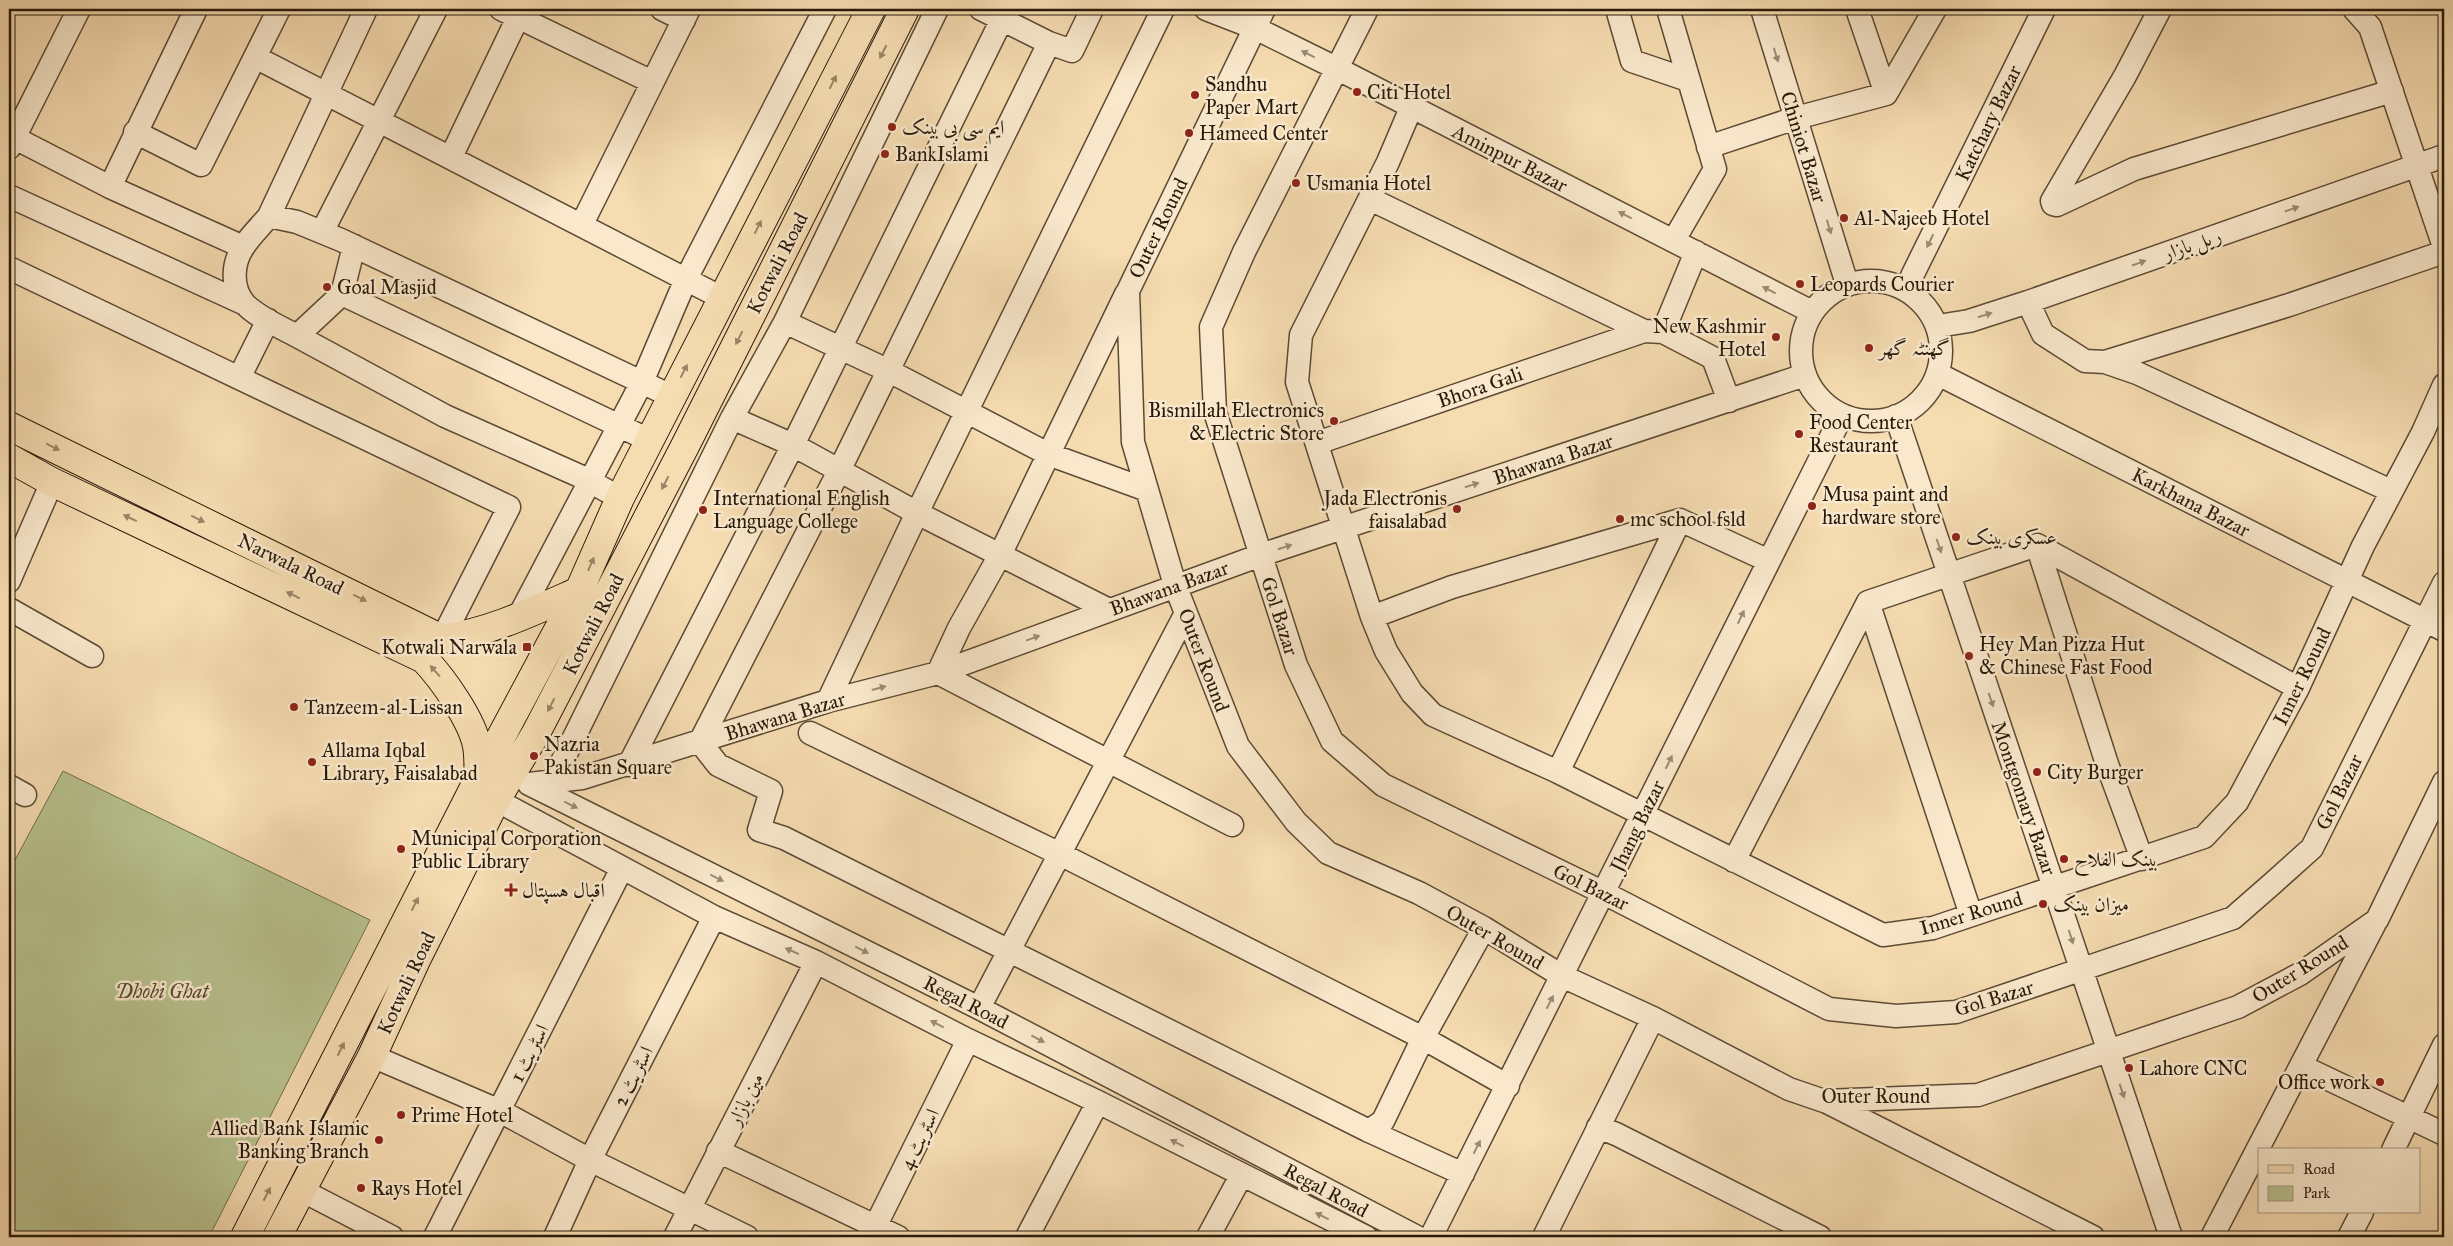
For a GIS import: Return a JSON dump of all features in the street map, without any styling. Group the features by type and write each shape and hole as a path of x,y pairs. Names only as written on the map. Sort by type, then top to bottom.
{"main road":[{"name":"Kotwali Road","path":"245,1237 479,778 579,591 620,498 671,396 870,9"},
{"name":"Kotwali Road","path":"277,1237 372,1056 417,958 496,800 520,780 536,733 680,455 904,9"},
{"name":"Narwala Road","path":"9,426 442,639"},
{"path":"9,458 52,482 169,535 424,659 439,675 460,707 477,746 479,778"},
{"path":"442,639 470,635 518,618 579,591"}],"street":[{"path":"79,9 10,140 243,247"},
{"path":"110,187 196,9"},
{"path":"135,132 201,165 279,9"},
{"path":"245,304 236,287 233,269 243,247 269,216 366,9"},
{"path":"322,232 436,9"},
{"path":"582,224 686,15 662,9"},
{"path":"518,618 642,382 686,279 825,9"},
{"path":"552,782 732,418 785,322 937,9"},
{"path":"981,9 1049,43 1072,51 1092,9"},
{"path":"828,701 917,513 1164,9"},
{"name":"Aminpur Bazar","path":"1206,9 1260,18 1338,69 1411,108 1674,240 1812,312"},
{"name":"Gol Bazar","path":"1367,9 1244,252 1211,327 1215,412 1296,665 1332,741 1383,785 1604,893 1829,1009 1896,1016 1956,1012 2233,918 2312,848 2435,625 2444,583"},
{"path":"1617,9 1632,61 1688,80"},
{"path":"1668,9 1715,169 1674,240"},
{"name":"Chiniot Bazar","path":"1762,9 1847,284"},
{"path":"1857,9 1886,94"},
{"path":"1708,147 1796,118 1886,94 1935,9"},
{"name":"Katchary Bazar","path":"1913,294 1912,276 2044,9"},
{"path":"2160,9 2126,76 2052,201 2053,204 2057,204 2134,169 2392,91"},
{"path":"2354,9 2370,27 2444,246"},
{"path":"451,157 514,12 652,82"},
{"name":"Outer Round","path":"1260,18 1128,290 1133,442 1175,585 1238,746 1296,822 1328,853 1419,893 1484,928 1562,976 1653,1018 1789,1089 1824,1101 1978,1095 2108,1049 2238,1007 2300,974 2376,920 2444,782"},
{"path":"629,765 793,445 1002,19"},
{"path":"1049,43 839,471 700,742 718,765 771,791 759,830 784,838 1368,1131 1463,1174"},
{"path":"255,57 582,224 722,298"},
{"name":"Inner Round","path":"1411,108 1370,199 1301,335 1297,382 1345,527 1372,617 1386,651 1412,693 1433,715 1558,772 1883,935 1933,928 2204,837 2237,802 2298,688 2346,580 2423,432 2444,385"},
{"name":"ریل بازار","path":"1938,326 1969,320 2028,302 2444,156"},
{"path":"9,196 245,304 268,320 445,416 591,482 620,498"},
{"path":"1370,199 1713,358 1729,400"},
{"path":"269,216 297,222 354,246 671,396"},
{"path":"297,336 342,294 354,246"},
{"path":"1654,332 1696,252"},
{"path":"2105,362 2289,305 2444,252"},
{"path":"9,268 509,506 442,639"},
{"path":"1870,280 1892,283 1913,294 1928,308 1938,326 1942,344 1938,374 1926,395 1912,408 1896,416 1869,420 1842,414 1826,405 1814,391 1805,375 1801,354 1802,339 1812,312 1828,295 1847,284 1870,280"},
{"path":"1128,290 1000,555 938,673 1232,825"},
{"path":"342,294 649,440"},
{"path":"2028,302 2043,334 2084,361 2105,362 2137,373 2391,491"},
{"path":"239,378 268,320"},
{"path":"785,322 887,370 1048,454 1147,490"},
{"name":"Bhora Gali","path":"1317,443 1654,332"},
{"name":"Karkhana Bazar","path":"1938,374 2435,625"},
{"name":"Bhawana Bazar","path":"520,780 552,782 582,778 629,765 828,701 938,673 1261,555 1805,375"},
{"name":"Jhang Bazar","path":"1431,1237 1842,414"},
{"name":"Montgomary Bazar","path":"1896,416 2171,1237"},
{"path":"732,418 793,445 917,513 1109,610"},
{"path":"9,581 52,482"},
{"path":"1558,772 1680,520"},
{"path":"1372,617 1452,587 1680,520 1769,561"},
{"path":"2037,545 2107,764 2142,859"},
{"path":"1734,860 1868,602 2037,545 2298,688"},
{"path":"1868,602 1971,915"},
{"path":"9,609 92,656"},
{"path":"979,1008 1186,613"},
{"path":"810,733 1060,854 1423,1038 1508,1086"},
{"name":"Regal Road","path":"520,780 979,1008 1417,1237"},
{"name":"Regal Road","path":"496,800 714,917 816,962 968,1040 1098,1102 1241,1176 1366,1237"},
{"name":"اسٹریٹ 1","path":"434,1237 500,1111 622,868"},
{"name":"اسٹریٹ 2","path":"555,1237 590,1160 714,917"},
{"path":"2212,1237 2376,920"},
{"path":"1368,1131 1383,1122 1423,1038 1484,928"},
{"name":"مین بازار","path":"675,1237 816,962"},
{"path":"1544,1237 1653,1018"},
{"name":"اسٹریٹ 4","path":"873,1231 968,1040"},
{"path":"2394,1148 2444,1045"},
{"path":"372,1056 500,1111 590,1160 747,1237"},
{"path":"2300,1066 2444,1134"},
{"path":"1824,1101 2093,1237"},
{"path":"1027,1237 1098,1102"},
{"path":"1598,1127 1616,1134 1820,1237"},
{"path":"718,1151 873,1231 898,1237"},
{"path":"1208,1237 1241,1176"},
{"path":"301,1190 392,1237"},
{"path":"2349,1237 2361,1214"}],"green space":[{"name":"Dhobi Ghat","path":"63,771 370,920 209,1237 9,1237 9,871"}],"place":[{"name":"Citi Hotel","path":"1357,92"},
{"name":"Sandhu Paper Mart","path":"1195,95"},
{"name":"ایم سی بی بینک","path":"892,127"},
{"name":"Hameed Center","path":"1189,133"},
{"name":"BankIslami","path":"885,154"},
{"name":"Usmania Hotel","path":"1296,183"},
{"name":"Al-Najeeb Hotel","path":"1844,218"},
{"name":"Leopards Courier","path":"1800,284"},
{"name":"Goal Masjid","path":"327,287"},
{"name":"New Kashmir Hotel","path":"1776,337"},
{"name":"گھنٹہ گھر","path":"1869,348"},
{"name":"Bismillah Electronics & Electric Store","path":"1334,421"},
{"name":"Food Center Restaurant","path":"1799,434"},
{"name":"Musa paint and hardware store","path":"1812,506"},
{"name":"Jada Electronis faisalabad","path":"1457,509"},
{"name":"International English Language College","path":"703,510"},
{"name":"mc school fsld","path":"1620,519"},
{"name":"عسکری بینک","path":"1956,537"},
{"name":"Kotwali Narwala","path":"527,647"},
{"name":"Hey Man Pizza Hut & Chinese Fast Food","path":"1969,656"},
{"name":"Tanzeem-al-Lissan","path":"294,707"},
{"name":"Nazria Pakistan Square","path":"534,756"},
{"name":"Allama Iqbal Library, Faisalabad","path":"312,762"},
{"name":"City Burger","path":"2037,772"},
{"name":"Municipal Corporation Public Library","path":"401,849"},
{"name":"بینک الفلاح","path":"2064,859"},
{"name":"اقبال ہسپتال","path":"511,890"},
{"name":"میزان بینک","path":"2043,904"},
{"name":"Lahore CNC","path":"2129,1068"},
{"name":"Office work","path":"2380,1082"},
{"name":"Prime Hotel","path":"401,1115"},
{"name":"Allied Bank Islamic Banking Branch","path":"379,1140"},
{"name":"Rays Hotel","path":"361,1188"}]}
